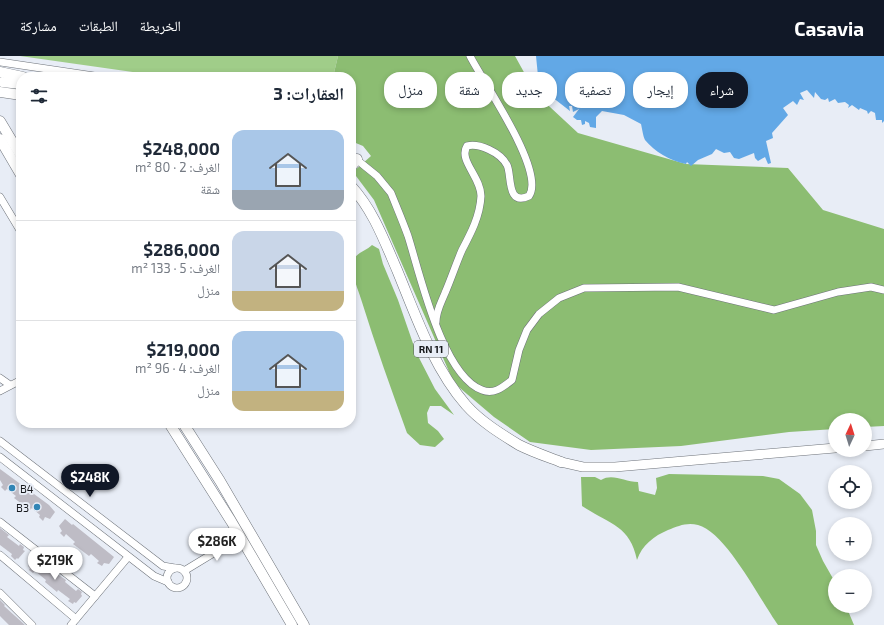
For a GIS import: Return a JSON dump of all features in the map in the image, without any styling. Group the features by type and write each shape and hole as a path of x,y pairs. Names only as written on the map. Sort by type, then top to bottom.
{"highway":[{"path":"1,83 16,79"},
{"path":"1,83 16,84"},
{"path":"1,83 16,88"},
{"path":"1,83 16,94"},
{"path":"0,99 16,94"},
{"path":"0,122 16,148"},
{"path":"0,139 16,166"},
{"name":"RN 11","path":"356,194 365,202 378,224 424,336 454,389 467,406 502,434 520,445 561,462"},
{"path":"172,428 240,537 292,625"},
{"path":"186,428 220,481 304,625"}],"main road":[{"path":"872,445 884,444"},
{"name":"RN 11","path":"561,462 583,466 615,467 828,449"}],"street":[{"path":"436,324 437,312 475,225 479,210 481,194 474,172 464,158 467,146 473,144 480,146 504,160 509,171 512,190 516,196 525,198 529,196 531,190 530,168 522,147 470,56"},
{"path":"0,62 67,72"},
{"path":"356,161 377,176 391,193 407,234 436,324 454,364 466,380 482,390 498,390 512,380 519,350 527,330 539,314 559,298 584,288 678,287 774,310 838,292 871,287 884,290"},
{"path":"0,196 16,223"},
{"path":"427,297 436,298 444,295"},
{"path":"0,378 10,386"},
{"path":"0,392 16,383"},
{"path":"0,441 163,566 184,571 240,537"},
{"path":"0,457 154,576 168,582 175,588 184,586 187,580 184,571"},
{"path":"0,522 95,596"},
{"path":"0,555 74,622 128,557"},
{"path":"168,582 167,575 175,568"},
{"path":"0,593 32,625"}],"green space":[{"path":"20,56 338,56 334,72 133,72"},
{"path":"338,56 515,56 524,72 502,72 502,108 551,108 578,133 686,164 788,168 823,210 884,229 884,426 872,427 872,413 828,413 828,429 789,432 681,446 591,450 530,442 494,417 454,383 374,200 356,176 356,169 371,156 363,146 356,143 356,72 334,72"},
{"path":"372,245 379,249 383,264 398,300 416,352 435,389 454,415 441,406 430,406 427,413 428,423 438,431 444,439 435,447 420,445 407,433 377,350 356,284 356,257 358,254"},
{"path":"669,474 763,476 779,479 800,494 812,510 816,531 816,545 828,570 828,613 849,613 854,625 778,625 742,568 720,540 709,530 698,525 686,524 668,530 658,535 645,545 637,560 634,548 624,532 582,506 581,477 595,477 601,480 610,477 638,482 639,491 655,495 657,488 656,478"}],"water":[{"path":"536,56 884,56 884,121 882,123 882,120 876,120 875,113 871,111 868,114 867,111 860,108 859,110 852,105 848,108 849,105 845,102 838,103 835,99 829,102 828,98 825,100 821,99 815,92 814,98 807,90 800,93 804,100 800,99 797,105 793,101 783,108 788,115 772,133 773,138 766,141 771,163 768,164 765,157 758,161 755,158 754,153 739,159 734,158 730,152 724,153 716,149 712,154 698,160 691,166 687,162 686,164 674,161 658,152 645,140 641,124 624,115 602,111 596,117 596,128 590,127 589,123 585,121 585,124 582,125 581,120 577,120 573,117 579,109 573,112 572,108 625,108 625,72 565,72 565,107 557,101 557,72 538,72"}],"building":[{"path":"0,469 49,505 55,512 50,519 45,517 43,521 39,517 40,515 32,508 30,510 14,498 16,496 7,489 5,491 1,487 3,485 0,480"},
{"path":"65,519 114,557 109,564 104,563 102,566 97,563 99,561 91,554 89,556 73,544 75,542 66,534 64,537 60,533 62,531 59,526"},
{"path":"0,528 9,535 7,537 19,546 20,544 24,547 23,550 25,551 18,559 17,558 15,560 11,556 12,554 0,545"},
{"path":"35,558 36,560 38,558 42,561 41,563 66,580 65,582 76,591 78,589 82,592 82,596 76,603 74,602 73,604 68,601 70,599 58,590 57,592 35,571 33,573 29,570 30,568 28,566"},
{"path":"0,600 5,605 4,606 25,625 9,625 0,616"}],"place":[{"name":"B4","path":"12,488"},
{"name":"B3","path":"37,507"}]}
